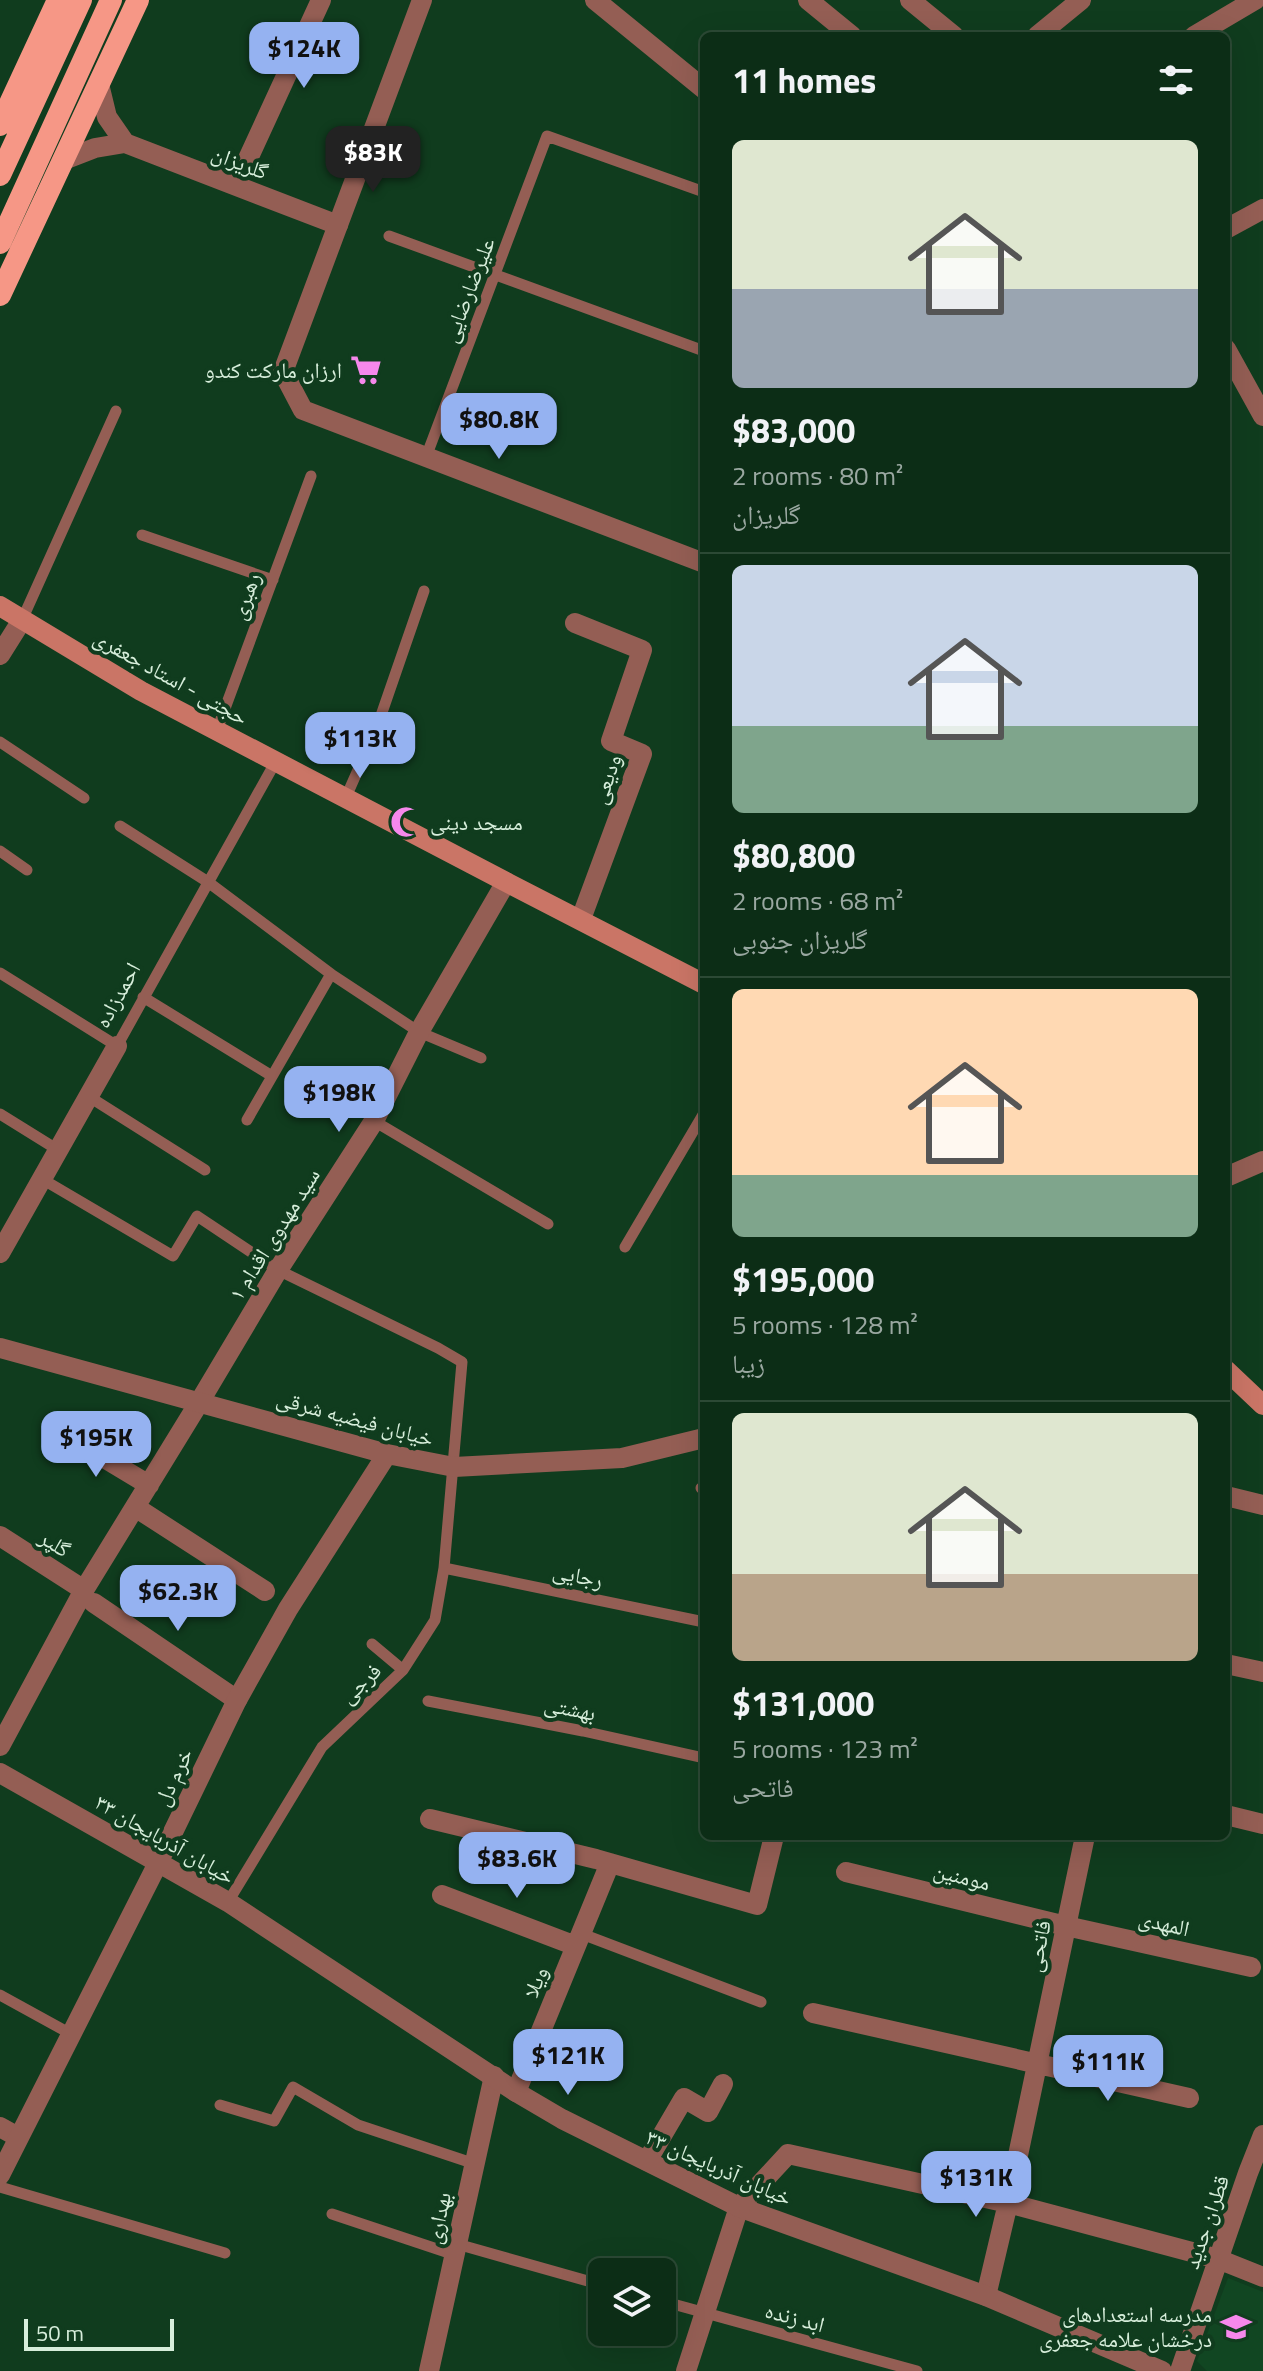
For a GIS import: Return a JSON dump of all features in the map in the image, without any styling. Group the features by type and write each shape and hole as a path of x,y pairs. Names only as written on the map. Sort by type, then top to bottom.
{"highway":[{"path":"0,125 58,0"},
{"path":"0,175 81,0"},
{"path":"0,243 111,0"},
{"path":"0,295 138,0"}],"main road":[{"name":"حجتی - استاد جعفری","path":"0,606 141,691 700,982"},
{"path":"1230,1374 1263,1405"}],"street":[{"path":"247,161 321,0"},
{"path":"422,0 283,372 303,410 700,561"},
{"path":"595,0 700,86"},
{"path":"808,0 847,32"},
{"path":"910,0 949,32"},
{"path":"1042,32 1081,0"},
{"path":"1201,32 1255,0"},
{"path":"64,160 95,148 125,143 107,117 99,84"},
{"name":"گلریزان","path":"125,143 338,225"},
{"path":"1230,227 1263,209"},
{"path":"1230,356 1263,416"},
{"path":"0,655 22,620"},
{"name":"ودیعی","path":"575,623 642,650 611,741 642,754 581,919"},
{"name":"سید مهدوی اقدام ۱","path":"0,1746 89,1596 135,1507 278,1270 374,1121 419,1032 506,882"},
{"name":"احمدزاده","path":"0,1253 117,1046"},
{"path":"1230,1175 1263,1161"},
{"name":"خیابان فیضیه شرقی","path":"0,1348 387,1454 454,1467 622,1458 700,1439"},
{"path":"66,1435 149,1485"},
{"name":"خرم دل","path":"0,2175 9,2132 71,2034 237,1700 288,1609 387,1454"},
{"path":"1230,1497 1263,1505"},
{"path":"135,1507 265,1591"},
{"name":"گلپر","path":"0,1536 237,1700"},
{"path":"1230,1665 1263,1672"},
{"name":"خیابان آذربایجان ۳۳","path":"0,1773 228,1902 516,2092 562,2119 739,2207 986,2296 1162,2371"},
{"path":"1230,1816 1263,1824"},
{"path":"430,1819 610,1863 757,1905 773,1840"},
{"name":"فاتحی","path":"986,2296 1084,1840"},
{"name":"ویلا","path":"516,2092 610,1863"},
{"name":"مومنین","path":"846,1872 1066,1926"},
{"path":"442,1895 579,1940"},
{"name":"المهدی","path":"1066,1926 1251,1967"},
{"path":"813,2013 1189,2098"},
{"name":"بهداری","path":"429,2371 494,2076"},
{"path":"647,2161 684,2098 708,2112 723,2084"},
{"name":"قطران جدید","path":"1180,2371 1218,2259 1255,2176 1263,2135"},
{"path":"686,2371 739,2207 788,2154 1008,2203 1218,2259 1263,2277"}],"lane":[{"name":"علیرضارضایی","path":"426,457 547,136 700,191"},
{"path":"389,236 700,350"},
{"path":"22,620 116,411"},
{"name":"رهبری","path":"217,730 311,476"},
{"path":"142,535 273,580"},
{"path":"346,797 377,727 424,591"},
{"path":"0,742 84,798"},
{"name":"احمدزاده","path":"117,1046 276,761"},
{"path":"120,826 208,882 331,974 419,1032 481,1058"},
{"path":"0,851 27,870"},
{"path":"0,973 117,1046"},
{"path":"247,1120 331,974"},
{"path":"143,997 272,1076"},
{"path":"88,1096 205,1170"},
{"path":"0,1114 58,1150"},
{"path":"625,1247 700,1120"},
{"path":"374,1121 548,1224"},
{"path":"42,1179 173,1256 197,1216 278,1270"},
{"name":"فرجی","path":"228,1902 322,1747 403,1670 435,1620 444,1568 454,1467 462,1362 278,1270"},
{"name":"رجایی","path":"444,1568 700,1621"},
{"path":"372,1644 403,1670"},
{"name":"بهشتی","path":"428,1701 700,1757"},
{"path":"579,1940 761,2002"},
{"path":"0,1995 71,2034"},
{"path":"220,2105 274,2121 293,2087 358,2125 475,2164"},
{"path":"0,2187 225,2253"},
{"path":"332,2214 456,2250 588,2282"},
{"name":"ابد زنده","path":"676,2305 917,2371"}],"shaded area":[{"name":"مدرسه استعدادهای درخشان علامه جعفری","path":"1228,2278 1263,2292 1263,2371 1207,2371 1197,2361"}],"place":[{"name":"ارزان مارکت کندو","path":"366,370"},
{"name":"مسجد دینی","path":"406,822"},
{"name":"مدرسه استعدادهای درخشان علامه جعفری","path":"1236,2327"}]}
